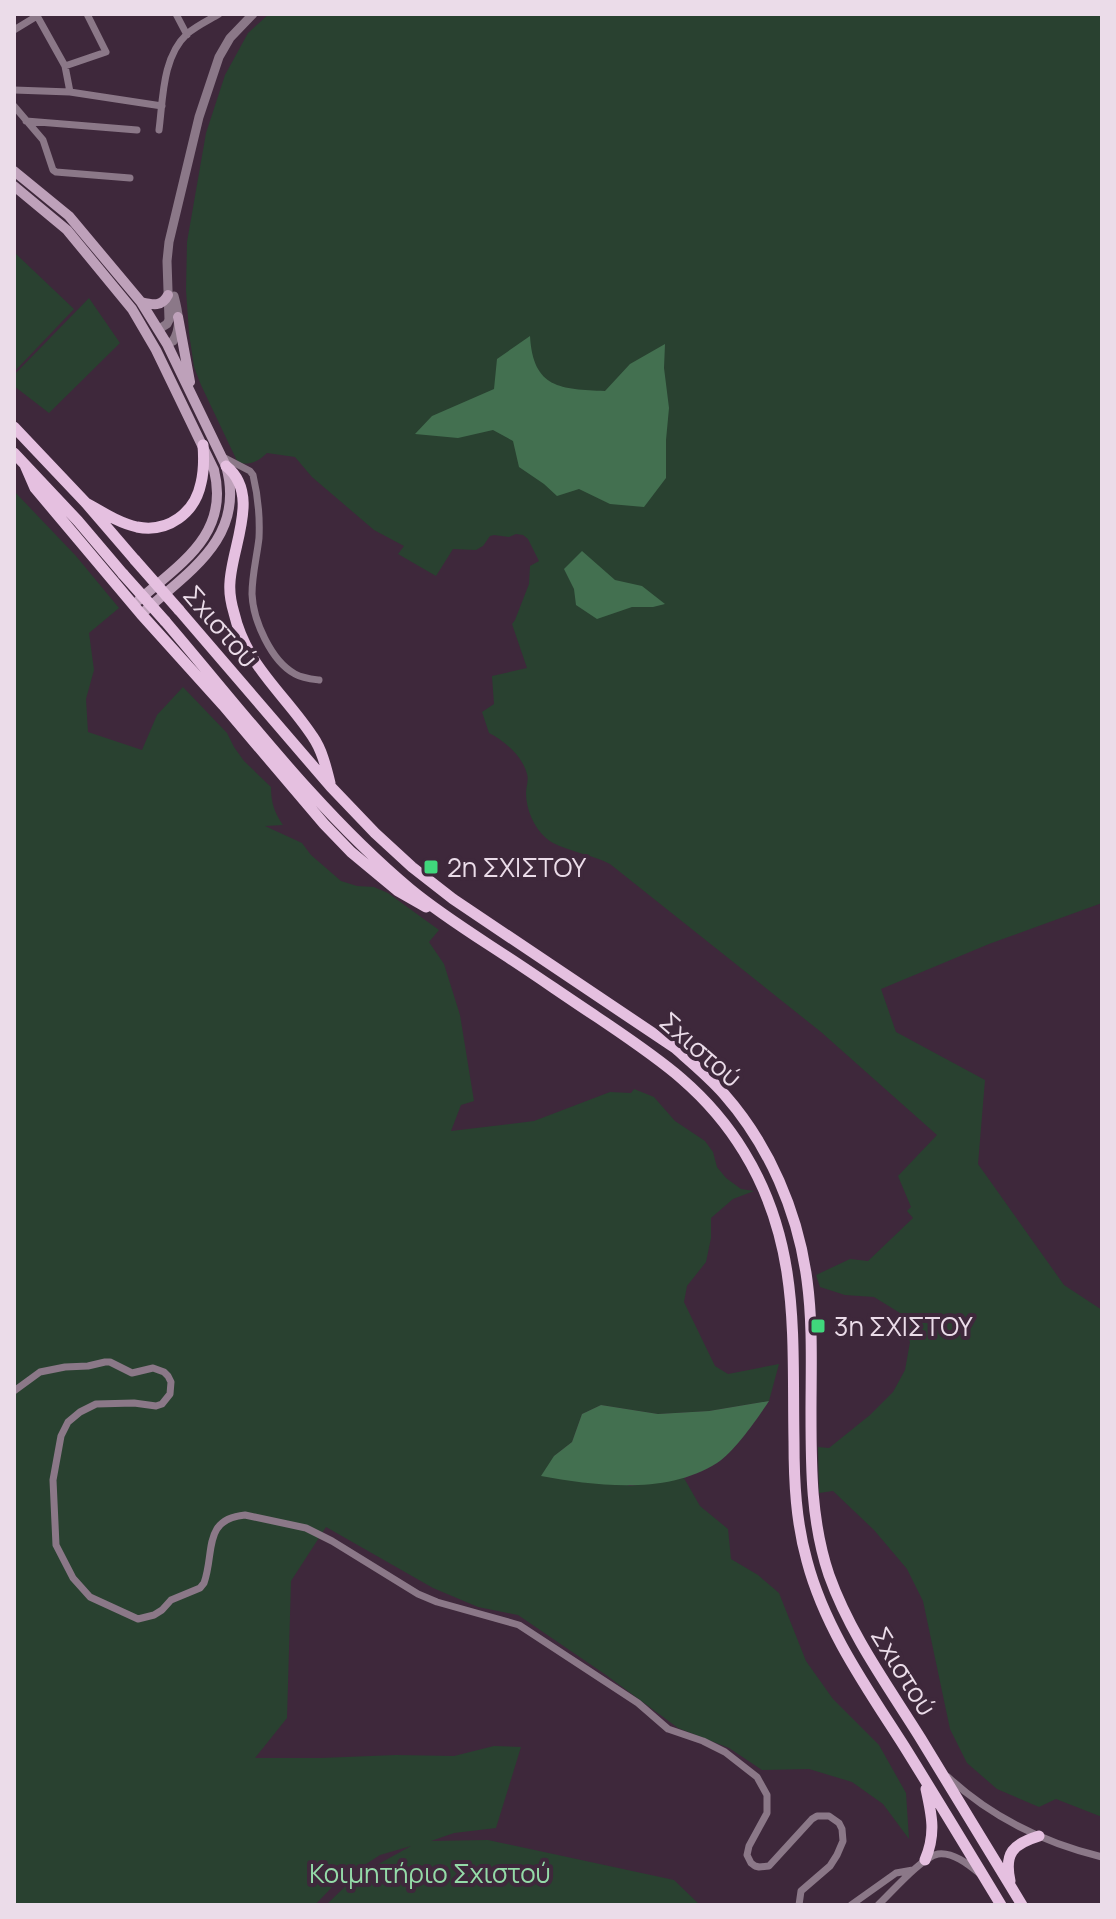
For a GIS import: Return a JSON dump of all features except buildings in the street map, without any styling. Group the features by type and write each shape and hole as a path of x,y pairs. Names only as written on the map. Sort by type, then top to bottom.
{"main road":[{"path":"14,171 77,224 141,302 167,344 224,461 230,499 227,519 214,546 199,563 138,610"},
{"path":"14,186 64,227 132,309 156,350 214,470 217,497 213,523 205,538 138,610"},
{"path":"141,302 157,305 168,295"},
{"path":"178,317 194,400"},
{"name":"Σχιστού","path":"14,427 86,503 331,787 392,849 441,891 675,1048 725,1095 760,1144 787,1201 797,1229 805,1269 811,1339 812,1491 822,1553 851,1626 1019,1901"},
{"path":"86,503 135,527 158,527 176,521 197,497 203,475 203,445"},
{"name":"Σχιστού","path":"14,453 78,521 335,817 387,869 441,913 664,1062 711,1106 745,1153 780,1234 790,1285 794,1493 806,1559 836,1635 1001,1905"},
{"path":"224,461 238,477 243,498 230,583 230,599 242,641 255,664 313,737 321,751 331,787"},
{"path":"25,465 35,488 303,801 351,852 398,891 441,913"},
{"path":"923,1777 933,1824 932,1845 925,1860"},
{"path":"1019,1901 1009,1878 1009,1855 1016,1846 1039,1836"}],"street":[{"path":"65,66 106,52 87,14"},
{"path":"176,14 187,35"},
{"path":"159,130 172,55 187,35 219,14"},
{"path":"167,344 177,336 178,317 167,261 180,191 208,85 219,57 230,38 253,14"},
{"path":"14,30 36,15 65,66 70,92"},
{"path":"14,90 70,92 162,106"},
{"path":"14,106 43,140 56,172 130,178"},
{"path":"26,121 137,130"},
{"path":"159,329 169,320 169,282"},
{"path":"224,461 253,475 259,537 252,590 253,608 260,628 282,664 296,675 319,680"},
{"path":"14,1391 40,1372 105,1362 132,1373 159,1369 171,1382 170,1394 162,1404 96,1404 68,1422 61,1436 53,1480 56,1545 73,1578 90,1597 132,1617 146,1618 162,1610 171,1600 200,1588 204,1583 214,1532 223,1521 245,1515 306,1528 418,1594 519,1625 638,1703 668,1729 715,1746 737,1760 757,1777 767,1795 767,1813 747,1850 748,1859 755,1866 769,1866 812,1819 823,1815 835,1819 842,1829 840,1849 830,1866 801,1891 799,1905"},
{"path":"938,1768 984,1807 1015,1825 1102,1857"},
{"path":"878,1905 925,1860 938,1854 950,1855 965,1862 984,1877"},
{"path":"851,1905 896,1873 915,1869"}],"green space":[{"path":"269,14 1102,14 1102,903 989,944 881,989 896,1032 985,1080 978,1164 1064,1285 1102,1310 1102,1817 1056,1799 1039,1807 997,1789 967,1763 950,1729 923,1601 907,1569 874,1530 833,1491 819,1493 818,1447 829,1448 893,1392 905,1370 910,1342 900,1313 874,1297 845,1295 820,1287 816,1275 850,1259 868,1261 913,1218 907,1211 911,1207 898,1176 937,1135 821,1032 610,864 559,846 538,829 527,805 528,776 525,768 512,750 489,733 482,712 494,704 492,676 527,668 512,624 529,584 530,566 539,561 528,539 516,534 509,537 494,535 476,550 453,549 436,576 398,554 404,546 374,530 312,477 295,457 267,453 254,462 238,463 201,385 194,367 186,290 187,242 206,133 225,75 248,33"},
{"path":"14,252 74,309 14,372"},
{"path":"89,298 120,343 49,413 14,386 14,375"},
{"path":"530,336 537,367 552,383 575,389 605,391 630,364 665,344 664,368 669,408 666,478 644,507 610,504 579,489 557,496 519,467 513,441 493,430 458,438 415,434 432,416 494,389 497,359"},
{"name":"Κοιμητήριο Σχιστού","path":"14,491 76,556 119,608 89,633 94,670 86,699 88,732 142,750 157,715 183,687 227,733 244,761 271,787 274,807 283,825 265,826 302,843 341,881 388,893 439,930 429,942 444,964 460,1015 474,1101 461,1105 451,1131 534,1121 610,1092 631,1093 634,1089 654,1097 675,1121 705,1141 726,1178 741,1189 754,1191 733,1199 711,1218 706,1262 687,1286 684,1302 715,1366 728,1374 779,1364 769,1401 709,1411 658,1414 601,1405 582,1414 572,1442 554,1456 630,1486 684,1478 700,1506 728,1529 731,1559 758,1575 779,1593 806,1661 833,1699 879,1745 906,1793 909,1839 883,1804 852,1782 809,1769 762,1770 729,1748 678,1728 518,1615 478,1607 433,1588 326,1527 291,1581 287,1718 255,1758 454,1756 494,1746 521,1747 496,1828 454,1833 431,1841 488,1840 674,1880 700,1905 326,1905 355,1877 411,1846 380,1855 334,1885 315,1905 14,1905"},
{"path":"582,551 615,580 642,586 665,604 632,607 597,619 576,605 574,589 564,569"},
{"path":"769,1401 731,1451 717,1463 676,1480 608,1485 541,1476 554,1456 572,1442 582,1414 601,1405 658,1414 709,1411"}],"place":[{"name":"2η ΣΧΙΣΤΟΥ","path":"431,867"},
{"name":"3η ΣΧΙΣΤΟΥ","path":"818,1326"}]}
